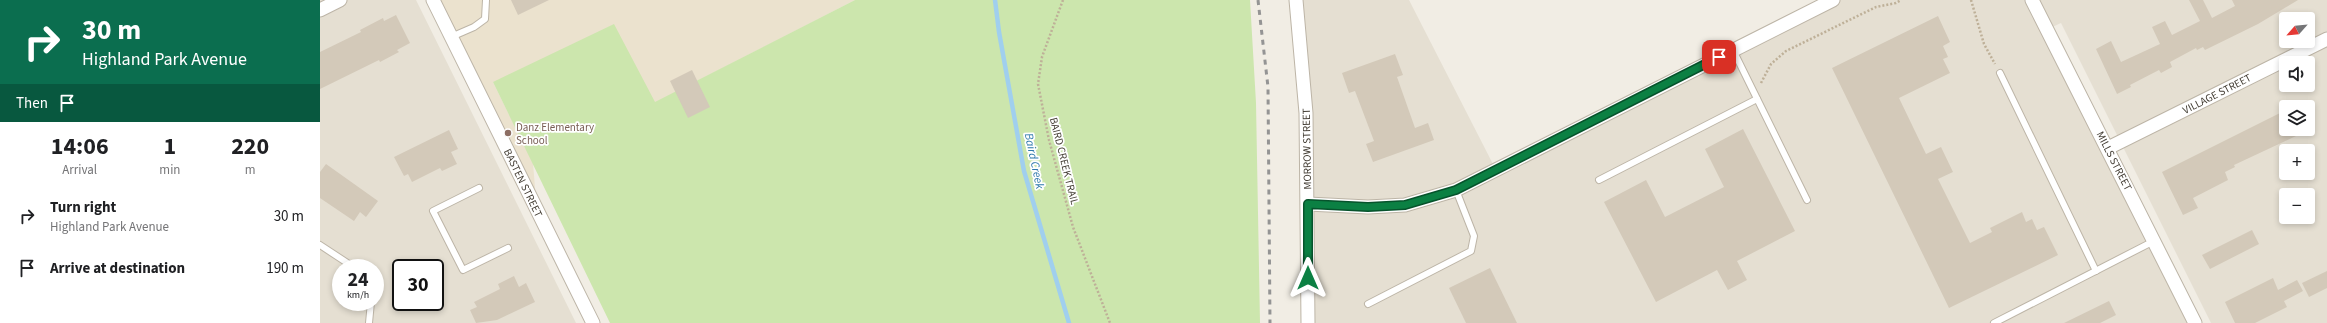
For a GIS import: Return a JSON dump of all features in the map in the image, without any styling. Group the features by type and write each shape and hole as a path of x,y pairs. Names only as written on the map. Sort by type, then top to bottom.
{"street":[{"path":"320,10 340,0"},
{"name":"BASTEN STREET","path":"432,0 593,323"},
{"name":"MORROW STREET","path":"1296,0 1306,113 1308,323"},
{"path":"1308,204 1368,207 1405,205 1456,190 1834,0"},
{"name":"MILLS STREET","path":"2032,0 2195,323"},
{"name":"VILLAGE STREET","path":"2108,148 2327,39"}],"lane":[{"path":"451,38 474,27 485,19 486,0"},
{"path":"1733,50 1807,200"},
{"path":"2000,73 2096,271"},
{"path":"1599,180 1757,99"},
{"path":"479,188 433,211 463,270 508,248"},
{"path":"1368,304 1471,251 1474,236 1456,190"},
{"path":"1994,323 2154,241"},
{"path":"320,245 341,259"},
{"path":"369,323 370,311"}],"path":[{"name":"BAIRD CREEK TRAIL","path":"1063,0 1042,58 1038,84 1049,140 1073,227 1110,323"},
{"path":"1752,89 1764,82 1771,64 1786,51 1876,7 1896,3 1901,0"},
{"path":"1971,0 1984,44 2000,73"}],"shaded area":[{"path":"320,0 416,0 576,323 320,323"},
{"name":"Danz Elementary School","path":"433,0 855,0 655,103 493,82 533,163 537,212"},
{"path":"1296,0 1409,0 1496,170 1833,0 2327,0 2327,323 2211,323 2061,23 2048,29 2195,323 1308,323"}],"green space":[{"path":"855,0 1250,0 1256,103 1260,323 610,323 493,82 614,24 655,102"}],"building":[{"path":"511,0 549,0 518,15"},
{"path":"2189,0 2203,0 2212,18 2235,6 2232,0 2298,0 2258,24 2205,50 2203,47 2197,50 2196,48 2170,62 2172,67 2161,73 2159,70 2130,85 2131,87 2117,94 2096,49 2111,41 2121,62 2160,44 2152,27 2165,21 2172,35 2200,21"},
{"path":"396,15 410,43 397,50 399,52 380,62 379,60 320,89 320,52 361,32 360,30 383,18 384,21"},
{"path":"1938,16 1950,42 1943,46 1948,57 1943,59 1950,73 1899,98 1926,154 1941,147 1953,172 1938,179 1970,243 1992,232 1990,228 2022,212 2026,222 2032,219 2037,230 2044,227 2058,255 1949,308 1832,68"},
{"path":"1395,54 1403,75 1397,77 1415,128 1428,123 1434,140 1373,162 1366,144 1374,141 1355,91 1349,93 1342,73"},
{"path":"692,70 710,107 688,118 670,81"},
{"path":"2279,114 2279,136 2296,136 2234,165 2235,167 2225,172 2228,180 2193,198 2198,208 2183,215 2162,172"},
{"path":"1743,129 1795,231 1737,261 1747,280 1728,290 1717,270 1656,302 1604,202 1646,180 1665,217 1724,187 1705,149"},
{"path":"449,130 458,149 451,152 457,164 442,171 440,168 412,182 408,174 404,176 394,157"},
{"path":"326,164 378,201 366,217 360,212 354,221 320,198 320,172"},
{"path":"2252,230 2259,244 2210,269 2202,255"},
{"path":"1490,268 1517,323 1466,323 1449,288"},
{"path":"2327,271 2327,288 2309,297 2302,283"},
{"path":"514,276 519,287 526,283 535,302 497,320 476,323 470,310 477,307 474,302 500,289 498,284"},
{"path":"2273,278 2278,290 2297,280 2303,291 2284,301 2287,307 2255,323 2235,323 2225,302"},
{"path":"2109,301 2116,315 2100,323 2064,323"}],"waterway":[{"name":"Baird Creek","path":"995,0 999,32 1024,171 1069,323"}],"railway":[{"path":"1258,0 1268,87 1270,323"}],"place":[{"name":"Danz Elementary School","path":"508,133"}],"route":[{"path":"1308,278 1308,204 1368,207 1405,205 1456,190 1719,57"}]}
